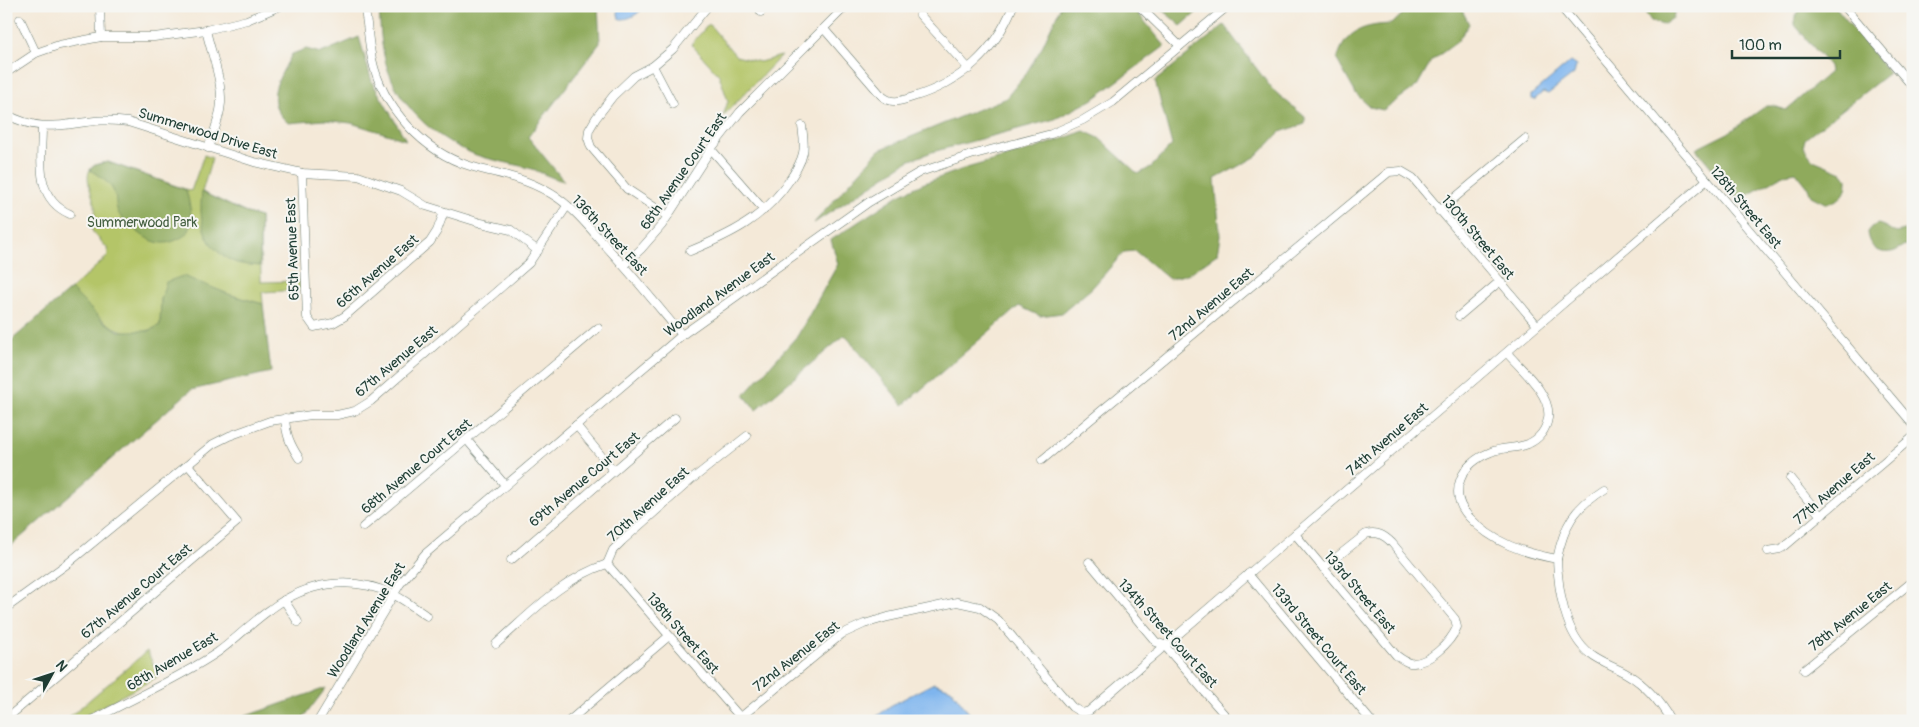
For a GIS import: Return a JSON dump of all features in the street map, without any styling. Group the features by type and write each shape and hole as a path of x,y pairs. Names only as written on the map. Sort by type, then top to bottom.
{"street":[{"path":"100,6 101,37"},
{"path":"6,73 36,52 59,45 101,37 154,37 206,30 247,20 280,6"},
{"name":"136th Street East","path":"364,6 372,60 376,72 392,104 412,130 424,141 451,159 526,180 559,199 584,221 624,265 682,335"},
{"path":"668,216 627,189 591,147 588,138 589,130 613,96 634,76 653,66 682,39 708,6"},
{"name":"68th Avenue Court East","path":"624,265 649,241 668,216 711,149 753,98 846,6"},
{"path":"824,29 885,100 894,102 929,92 969,69 990,47 1013,6"},
{"path":"1139,6 1180,46"},
{"name":"Woodland Avenue East","path":"318,721 394,594 412,568 425,554 682,335 869,202 906,179 949,161 1034,139 1083,120 1113,102 1228,6"},
{"name":"128th Street East","path":"1560,6 1913,424"},
{"path":"1844,6 1913,87"},
{"path":"920,15 969,69"},
{"path":"20,19 36,52"},
{"path":"206,30 220,89 221,103 208,148"},
{"path":"653,66 673,104"},
{"name":"Summerwood Drive East","path":"6,114 23,122 42,127 64,126 96,120 119,120 138,124 254,162 302,173 358,176 401,191 426,206 511,230 538,251"},
{"path":"690,251 724,237 750,222 764,210 784,187 800,161 804,140 802,126"},
{"path":"42,127 40,166 44,186 54,202 62,210 70,214"},
{"path":"1439,211 1525,138"},
{"path":"711,149 764,210"},
{"name":"130th Street East","path":"1396,170 1413,178 1537,325"},
{"name":"72nd Avenue East","path":"1042,460 1370,186 1389,172 1396,170"},
{"name":"65th Avenue East","path":"302,173 307,317 310,324"},
{"name":"74th Avenue East","path":"1082,713 1089,711 1707,180"},
{"name":"67th Avenue East","path":"6,608 67,564 213,444 270,421 311,415 337,415 355,411 371,401 529,263 567,206"},
{"name":"66th Avenue East","path":"310,324 314,327 333,323 345,316 430,242 444,212"},
{"path":"1459,316 1499,282"},
{"name":"68th Avenue Court East","path":"363,527 598,328"},
{"path":"1507,353 1546,398 1548,413 1546,424 1538,438 1529,444 1490,452 1471,464 1460,477 1457,490 1466,514 1488,533 1518,549 1557,559"},
{"path":"285,418 286,434 300,458"},
{"name":"69th Avenue Court East","path":"510,560 675,418"},
{"path":"576,425 613,470"},
{"name":"70th Avenue East","path":"607,564 614,550 622,541 691,480 747,436"},
{"name":"77th Avenue East","path":"1768,551 1785,546 1913,436"},
{"path":"467,440 505,485"},
{"name":"67th Avenue Court East","path":"6,718 237,522 188,465"},
{"path":"1790,478 1820,515"},
{"path":"1604,490 1576,511 1567,524 1561,540 1557,559 1562,605 1584,649 1594,658 1628,674 1646,688 1662,706 1671,721"},
{"name":"133rd Street East","path":"1295,534 1323,568 1396,655 1410,663 1418,662 1430,656 1451,639 1458,627 1457,623 1385,536 1373,532 1366,534 1323,568"},
{"name":"134th Street Court East","path":"1089,562 1156,642 1164,645 1230,721"},
{"path":"496,644 565,584 607,564"},
{"name":"138th Street East","path":"607,564 738,719"},
{"name":"133rd Street Court East","path":"1248,574 1371,721"},
{"name":"78th Avenue East","path":"1804,670 1913,581"},
{"name":"68th Avenue East","path":"91,721 209,657 284,600 320,584 332,583 366,586 394,594 427,616"},
{"path":"284,600 298,622"},
{"name":"72nd Avenue East","path":"738,719 842,634 864,624 888,617 946,604 965,603 980,607 998,620 1072,707 1082,713"},
{"path":"569,721 669,636"}],"green space":[{"path":"379,6 598,6 600,43 528,137 564,181 530,168 476,155 448,141 423,122 412,111 394,85 388,70 382,46"},
{"path":"1061,6 1132,6 1165,46 1092,100 1055,119 932,152 908,161 814,223 879,150 1006,98 1025,75 1041,49"},
{"path":"1158,6 1204,6 1181,26"},
{"path":"1411,6 1460,6 1469,24 1457,42 1431,61 1417,86 1383,110 1370,107 1356,94 1337,60 1341,50 1345,42 1357,31 1373,26 1392,24"},
{"path":"1641,6 1676,6 1673,18 1663,25 1651,21"},
{"path":"1801,6 1835,6 1889,73 1805,139 1803,147 1813,160 1842,172 1847,178 1845,192 1840,198 1827,204 1811,196 1807,186 1796,172 1785,174 1739,200 1696,149 1728,133 1766,106 1774,106 1786,110 1830,72 1829,66 1795,25 1795,16"},
{"path":"709,24 736,56 760,62 781,56 723,116 728,101 719,75 691,44"},
{"path":"1224,25 1272,89 1305,117 1305,124 1280,132 1257,156 1215,179 1220,236 1217,254 1190,273 1169,279 1135,251 1124,252 1092,288 1062,313 1040,316 1019,306 903,405 845,335 756,410 744,395 798,335 838,264 831,240 899,195 922,184 963,169 1034,149 1084,131 1099,138 1138,174 1151,167 1172,145 1155,81"},
{"path":"359,37 372,82 406,140 351,123 324,120 288,123 276,106 274,98 275,89 292,54 306,49 321,53"},
{"name":"Summerwood Park","path":"204,155 212,158 202,192 244,212 260,217 261,282 300,281 301,290 262,292 263,304 231,295 161,299 160,325 146,331 133,333 110,325 71,289 108,256 107,248 90,226 95,210 88,179 91,169 97,164 108,162 191,191"},
{"path":"108,162 186,190 191,219 188,232 176,240 162,243 156,242 139,233 125,221 118,211 115,195 111,187 90,170 95,165"},
{"path":"202,192 244,212 260,217 260,266 237,263 217,251 206,235 203,225 201,214"},
{"path":"1878,224 1897,233 1913,226 1913,252 1906,246 1895,251 1884,252 1872,246 1867,232 1871,227"},
{"path":"183,276 231,295 263,304 271,372 191,390 6,550 6,345 71,289 103,321 119,331 149,331 160,325 161,299 166,282"},
{"path":"147,651 159,676 75,721 69,721 68,718"},
{"path":"326,688 301,721 232,721"}],"water":[{"path":"619,6 645,6 634,16 627,19 619,19 617,8"},
{"path":"1570,62 1576,66 1574,74 1548,94 1543,92 1534,100 1531,99 1531,95"},
{"path":"934,683 951,689 975,721 871,721 890,706"}]}
